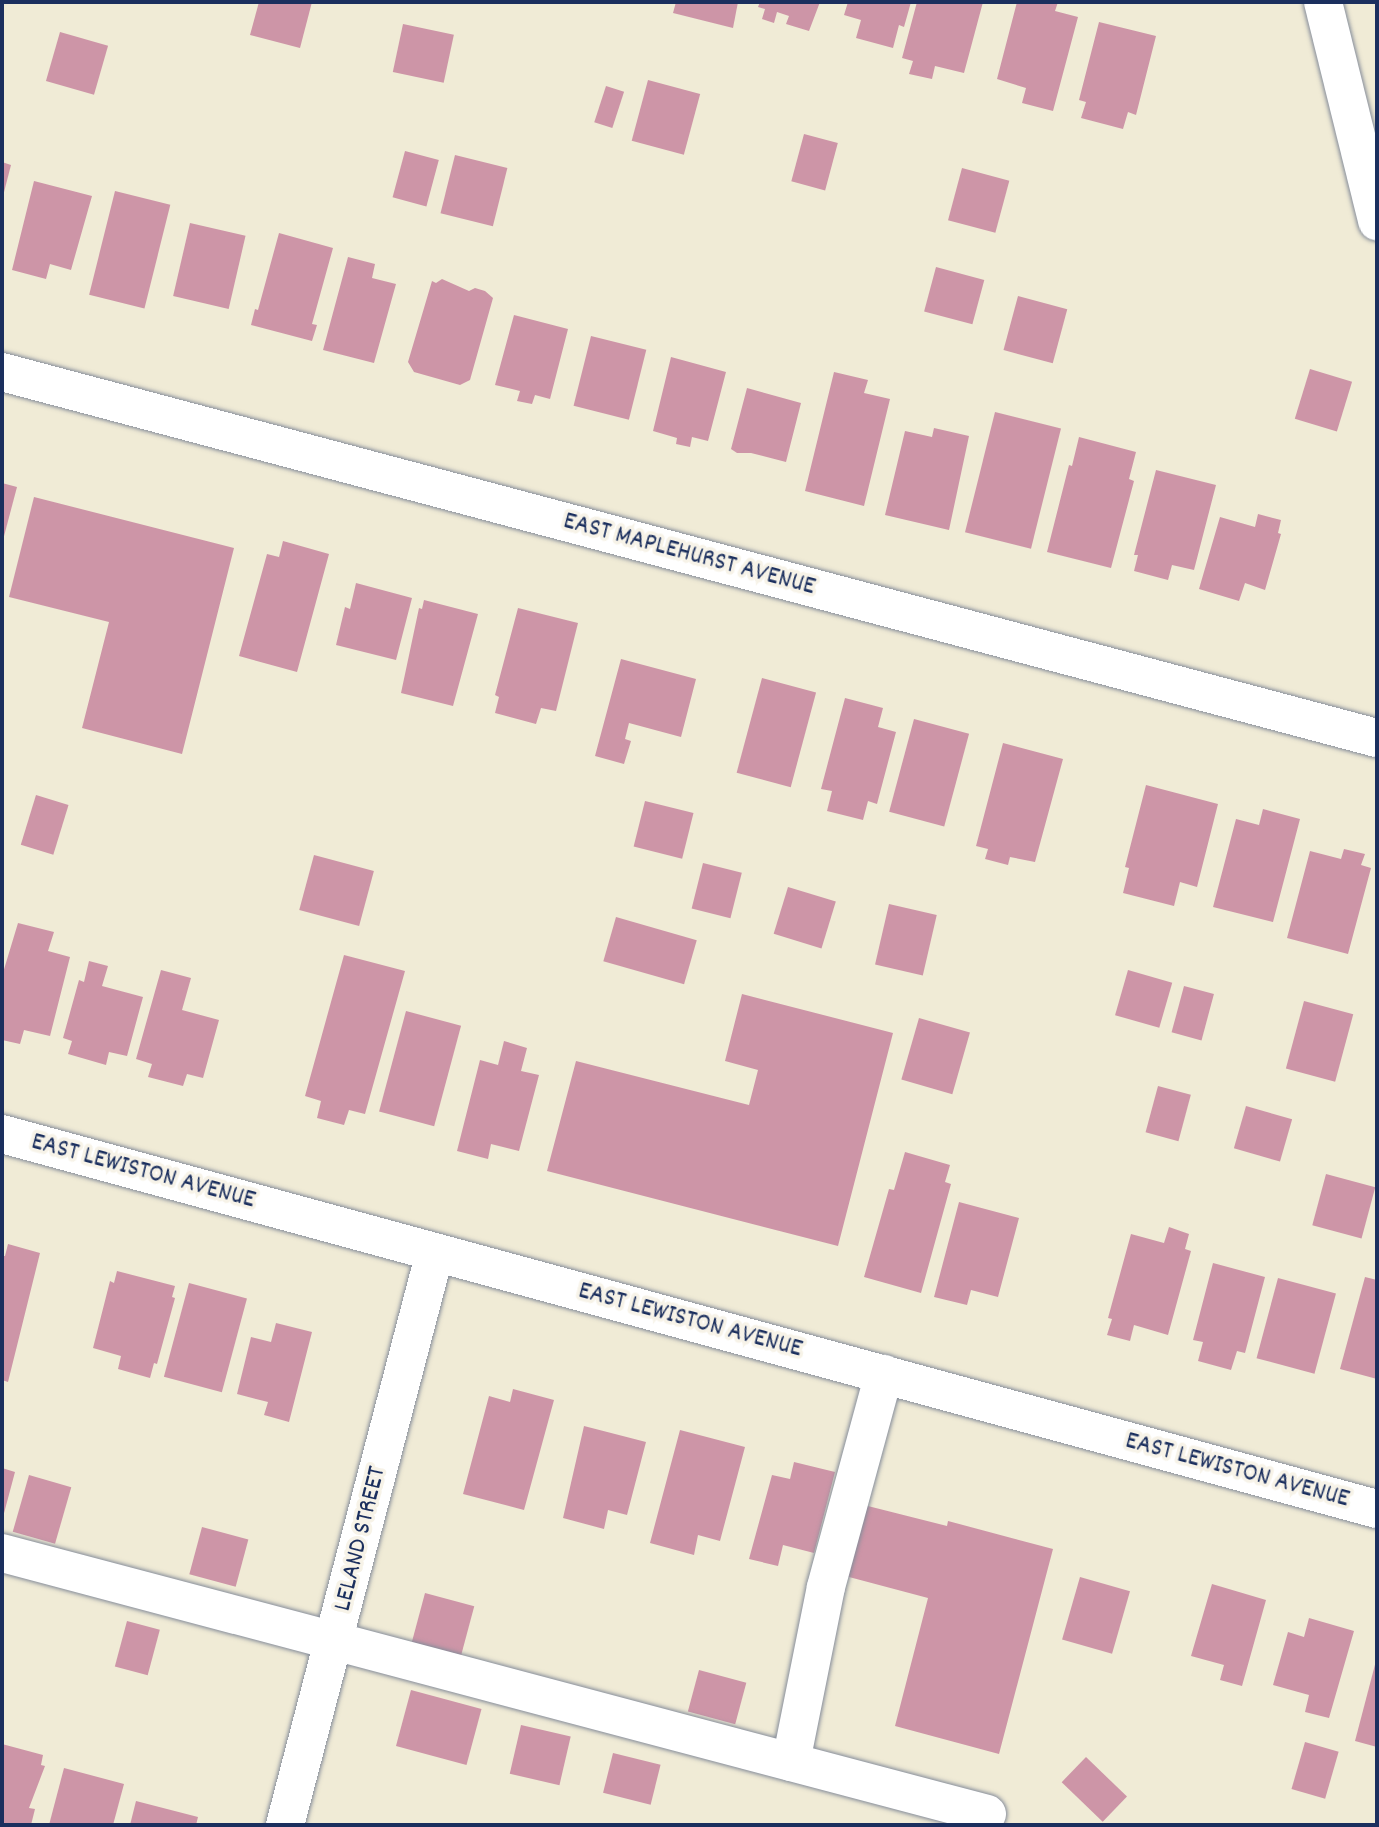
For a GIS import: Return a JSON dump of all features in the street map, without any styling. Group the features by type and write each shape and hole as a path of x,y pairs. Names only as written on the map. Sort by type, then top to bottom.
{"street":[{"path":"1323,2 1377,221"},
{"name":"EAST MAPLEHURST AVENUE","path":"2,372 1377,738"},
{"name":"EAST LEWISTON AVENUE","path":"2,1135 1377,1509"},
{"name":"LELAND STREET","path":"285,1825 435,1252"},
{"path":"791,1762 825,1587 884,1374"},
{"path":"2,1553 987,1814"}],"building":[{"path":"259,2 312,2 300,48 250,35"},
{"path":"676,2 738,2 733,28 673,13"},
{"path":"760,2 820,2 809,31 786,24 789,16 777,12 774,23 762,19 765,9 758,7"},
{"path":"848,2 911,2 904,27 899,25 893,48 856,38 861,20 844,15"},
{"path":"917,2 983,2 964,73 935,66 932,79 909,74 913,61 902,58"},
{"path":"1017,2 1058,2 1055,11 1078,17 1053,111 1022,103 1026,88 997,79"},
{"path":"1099,22 1156,36 1136,115 1128,112 1123,129 1081,118 1086,102 1079,100"},
{"path":"403,24 454,35 444,83 393,72"},
{"path":"60,32 108,46 94,95 46,81"},
{"path":"648,80 700,94 684,155 632,141"},
{"path":"606,86 624,92 612,128 594,122"},
{"path":"804,134 838,143 825,190 791,181"},
{"path":"405,151 439,160 426,206 393,197"},
{"path":"455,155 507,168 493,226 440,213"},
{"path":"2,162 11,165 3,196 2,196"},
{"path":"962,168 1009,181 995,233 948,220"},
{"path":"34,181 92,196 71,270 50,264 46,279 12,270"},
{"path":"115,191 170,205 144,309 89,295"},
{"path":"190,223 246,236 229,309 173,296"},
{"path":"279,233 333,248 312,324 317,325 312,341 251,325 255,309 258,310"},
{"path":"348,257 375,264 372,278 396,284 374,363 323,350"},
{"path":"936,267 984,280 972,324 924,311"},
{"path":"442,279 469,291 475,288 485,291 493,298 470,380 460,385 414,372 408,362 432,281 436,283"},
{"path":"1018,296 1067,309 1053,363 1004,350"},
{"path":"514,315 568,329 550,399 535,395 532,404 517,401 520,391 495,385"},
{"path":"591,336 646,350 629,420 574,406"},
{"path":"671,357 726,372 708,441 692,437 690,447 676,444 677,438 653,431"},
{"path":"1310,369 1352,382 1337,432 1295,419"},
{"path":"834,372 868,380 864,393 890,399 864,506 805,491"},
{"path":"747,388 801,403 786,462 751,453 737,453 731,449"},
{"path":"995,412 1061,428 1031,549 965,532"},
{"path":"934,428 969,436 949,530 885,515 905,431 932,437"},
{"path":"1079,437 1136,452 1129,479 1134,481 1111,568 1047,552 1069,465 1072,466"},
{"path":"1156,470 1216,485 1194,570 1172,565 1168,580 1134,571 1138,555 1134,555"},
{"path":"2,483 17,487 3,540 2,540"},
{"path":"34,497 234,548 182,754 82,728 109,622 9,597"},
{"path":"1258,514 1281,520 1278,533 1281,534 1265,590 1245,583 1239,601 1199,589 1220,517 1255,527"},
{"path":"283,541 329,554 297,672 239,656 267,554 279,557"},
{"path":"356,583 412,598 396,660 336,645 345,607 350,609"},
{"path":"424,600 478,614 453,706 401,693 419,608 422,609"},
{"path":"518,608 578,623 556,711 541,708 536,724 495,713 499,697 495,695"},
{"path":"621,659 696,679 681,737 629,723 625,739 631,741 624,764 595,756"},
{"path":"762,678 816,692 791,787 737,773"},
{"path":"845,698 883,708 878,727 896,732 877,804 868,801 863,820 827,811 832,791 821,789"},
{"path":"914,719 969,734 944,826 889,812"},
{"path":"1003,743 1063,759 1035,862 1010,857 1008,865 985,859 988,849 976,846"},
{"path":"1146,785 1218,804 1197,887 1180,882 1174,906 1123,893 1129,868 1125,867"},
{"path":"36,795 69,805 53,855 21,845"},
{"path":"645,801 694,813 682,859 634,847"},
{"path":"1263,809 1300,819 1273,922 1213,907 1236,819 1259,825"},
{"path":"1344,849 1365,854 1361,865 1371,868 1348,954 1287,938 1310,851 1341,859"},
{"path":"314,855 374,871 359,926 299,910"},
{"path":"703,863 742,873 730,918 692,909"},
{"path":"788,887 836,902 821,948 774,934"},
{"path":"889,904 937,915 923,975 875,964"},
{"path":"616,917 697,940 684,984 603,961"},
{"path":"18,923 54,932 48,951 70,957 50,1036 24,1030 20,1044 2,1040 2,976"},
{"path":"344,955 405,971 365,1114 349,1110 344,1125 317,1118 321,1101 305,1096"},
{"path":"89,961 108,966 102,986 143,997 127,1056 109,1052 106,1065 68,1054 72,1041 63,1038 79,980 84,982"},
{"path":"161,970 191,978 182,1010 219,1020 203,1078 187,1074 183,1086 148,1077 152,1064 136,1059"},
{"path":"1128,970 1172,983 1159,1028 1115,1015"},
{"path":"1184,986 1214,994 1202,1040 1172,1032"},
{"path":"742,994 893,1033 838,1246 547,1171 576,1061 749,1105 758,1070 725,1061"},
{"path":"1304,1001 1353,1014 1335,1082 1286,1069"},
{"path":"406,1011 461,1026 434,1126 379,1111"},
{"path":"919,1018 970,1033 952,1094 901,1080"},
{"path":"504,1041 527,1048 521,1071 539,1075 519,1151 491,1144 488,1159 457,1151 480,1060 498,1065"},
{"path":"1158,1086 1191,1095 1178,1141 1146,1132"},
{"path":"1246,1106 1292,1119 1280,1162 1234,1148"},
{"path":"905,1152 950,1165 945,1182 951,1184 921,1293 864,1277 889,1189 894,1190"},
{"path":"1326,1174 1375,1187 1362,1238 1312,1225"},
{"path":"959,1202 1019,1218 998,1297 971,1290 967,1305 934,1297"},
{"path":"1169,1227 1189,1234 1185,1249 1191,1251 1168,1335 1134,1325 1130,1341 1107,1335 1112,1319 1108,1318 1131,1234 1164,1243"},
{"path":"8,1244 40,1253 8,1382 2,1380 2,1256 5,1256"},
{"path":"1213,1263 1265,1277 1245,1353 1237,1351 1231,1370 1198,1361 1203,1342 1193,1340"},
{"path":"117,1271 175,1286 172,1297 175,1298 157,1364 154,1363 150,1378 118,1369 121,1356 93,1348 110,1281 114,1283"},
{"path":"1365,1277 1377,1280 1377,1379 1340,1369"},
{"path":"1278,1278 1336,1294 1314,1374 1257,1358"},
{"path":"189,1283 247,1299 222,1392 164,1377"},
{"path":"276,1323 312,1332 289,1422 264,1415 268,1402 237,1394 251,1337 271,1342"},
{"path":"513,1389 554,1400 524,1510 463,1494 489,1396 510,1402"},
{"path":"584,1426 646,1442 627,1515 608,1510 604,1529 563,1518"},
{"path":"680,1430 745,1447 720,1541 698,1535 694,1555 650,1543"},
{"path":"794,1462 835,1472 814,1553 783,1545 778,1566 749,1559 772,1475 790,1479"},
{"path":"2,1468 15,1472 3,1517 2,1517"},
{"path":"29,1475 71,1487 55,1544 13,1532"},
{"path":"852,1502 947,1526 948,1521 1053,1549 999,1754 895,1726 928,1598 834,1573"},
{"path":"202,1527 248,1539 236,1587 189,1574"},
{"path":"1080,1577 1130,1591 1112,1654 1062,1639"},
{"path":"1212,1584 1266,1600 1242,1686 1220,1680 1224,1665 1191,1656"},
{"path":"425,1593 474,1606 461,1655 412,1642"},
{"path":"1309,1618 1354,1631 1329,1718 1305,1712 1309,1695 1273,1685 1288,1632 1304,1637"},
{"path":"127,1621 160,1630 148,1675 115,1666"},
{"path":"1377,1657 1377,1747 1355,1741"},
{"path":"699,1670 746,1683 735,1724 688,1712"},
{"path":"411,1690 482,1709 467,1765 396,1746"},
{"path":"521,1725 571,1736 559,1785 510,1774"},
{"path":"1305,1742 1339,1752 1325,1799 1291,1789"},
{"path":"2,1744 43,1755 41,1765 45,1766 29,1808 35,1809 31,1825 2,1825"},
{"path":"613,1753 661,1765 651,1805 603,1793"},
{"path":"1086,1757 1127,1797 1103,1822 1062,1782"},
{"path":"64,1768 124,1784 113,1825 49,1825"},
{"path":"136,1801 198,1817 196,1825 130,1825"}]}
